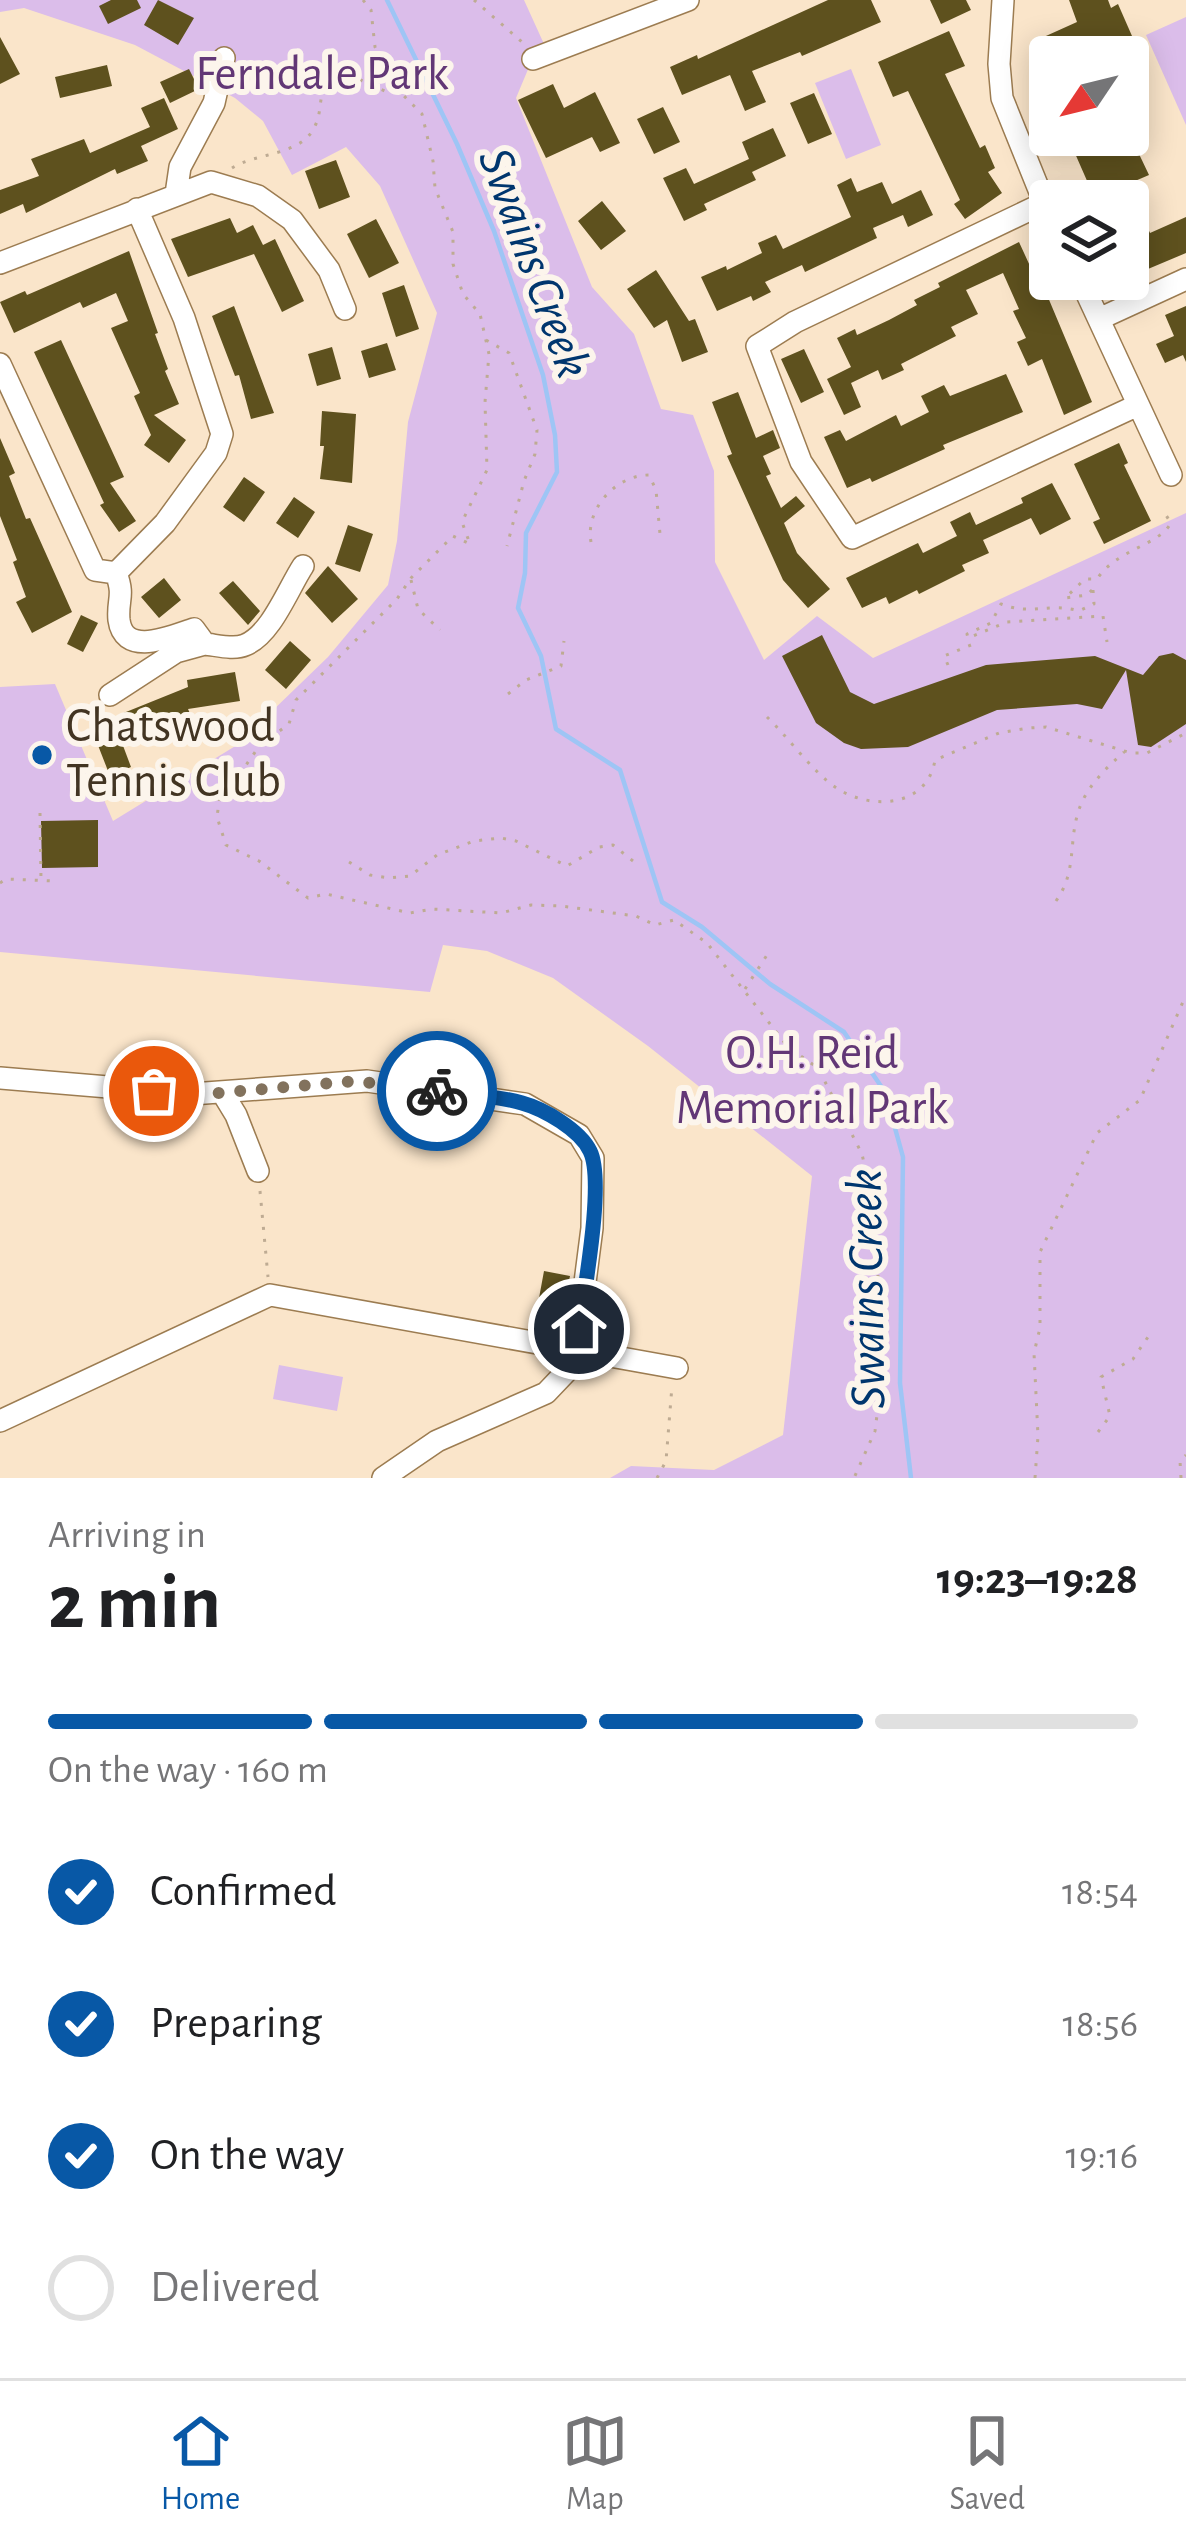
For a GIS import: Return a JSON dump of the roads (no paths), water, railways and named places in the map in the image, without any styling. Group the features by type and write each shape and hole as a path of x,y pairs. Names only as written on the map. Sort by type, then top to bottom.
{"street":[{"path":"533,59 688,0"},
{"path":"1003,0 1002,98 1035,180"},
{"path":"176,194 180,167 214,103 224,58"},
{"path":"0,263 211,182 258,196 292,220 329,270 345,309"},
{"path":"116,573 176,509 216,453 222,434 184,319 137,209"},
{"path":"1029,218 795,322 757,346 801,462 852,538 1138,405"},
{"path":"1099,320 1186,279"},
{"path":"1090,300 1171,475"},
{"path":"0,364 95,570 116,573"},
{"path":"110,695 176,652 205,644 244,646 262,632 303,566"},
{"path":"116,573 123,591 119,622 126,635 153,642 194,629 205,644"},
{"path":"0,1078 192,1094 367,1082 525,1104 579,1136 594,1165 592,1228 575,1350 566,1372 546,1393 437,1441 382,1478"},
{"path":"222,1092 258,1171"},
{"path":"0,1421 270,1295 676,1367"}],"waterway":[{"name":"Swains Creek","path":"387,0 494,231 543,375 557,472 526,533 518,608 541,656 556,729 620,770 662,902 702,927 770,984 844,1032 885,1092 903,1157 900,1383 911,1478"}],"place":[{"name":"Chatswood Tennis Club","path":"42,755"}],"park label":[{"name":"Ferndale Park","path":"322,75"},
{"name":"O.H. Reid Memorial Park","path":"812,1082"}]}
